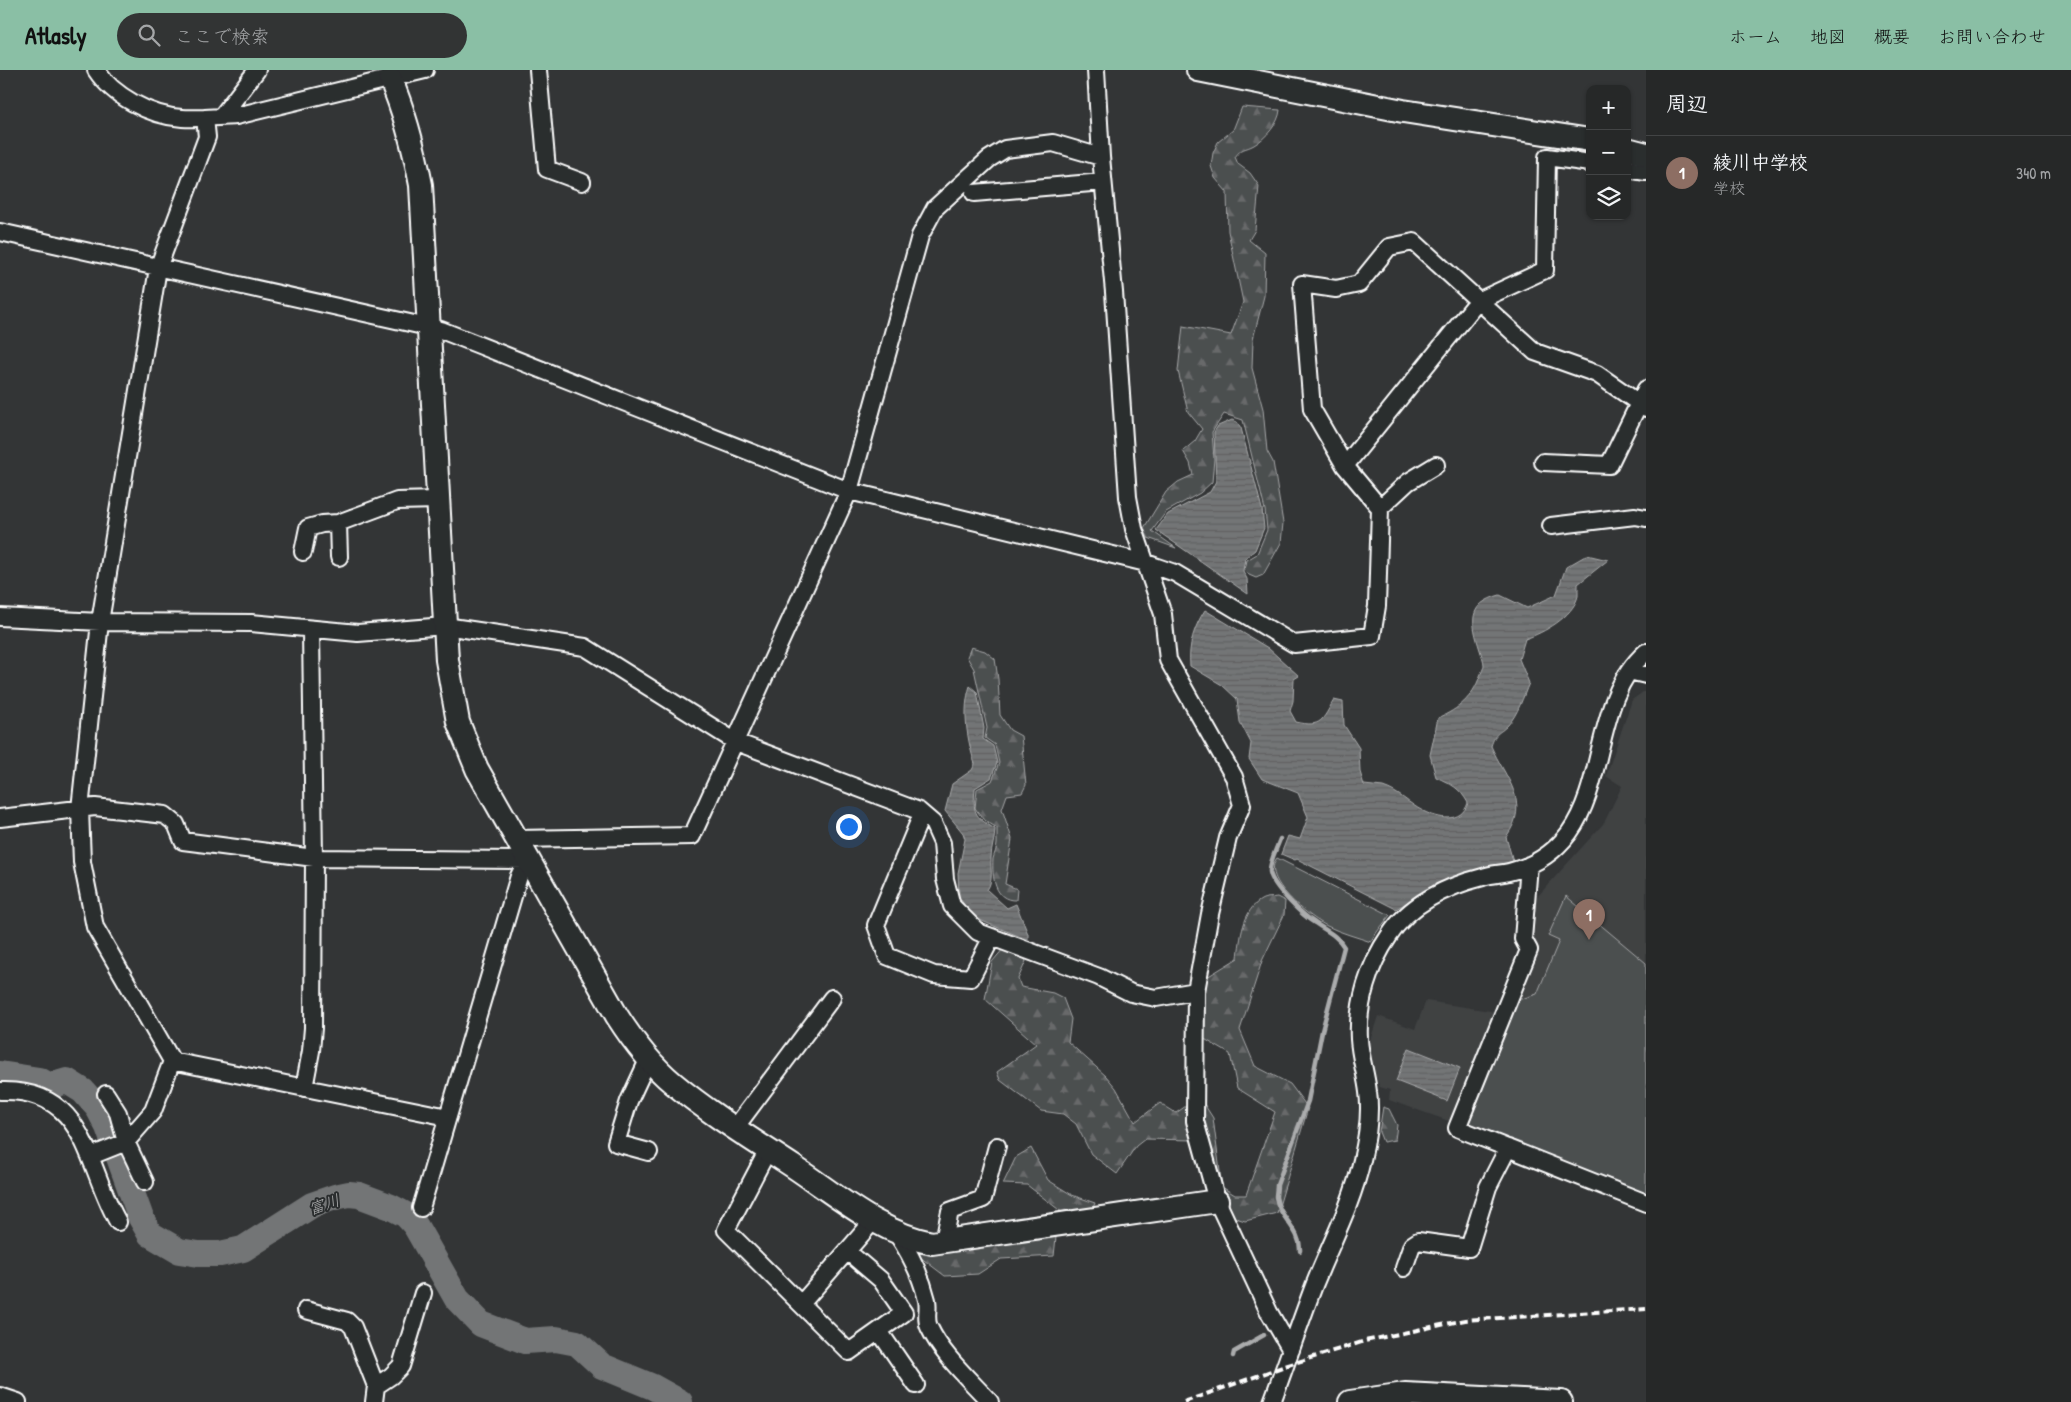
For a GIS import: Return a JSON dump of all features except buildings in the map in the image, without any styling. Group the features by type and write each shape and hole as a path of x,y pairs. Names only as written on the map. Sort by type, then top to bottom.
{"street":[{"path":"96,70 114,90 133,102 156,113 180,118 236,116 388,74 425,70"},
{"path":"257,70 213,118 158,268 100,622 80,809 82,862 95,927 172,1061 448,1117"},
{"path":"538,70 547,169 582,182"},
{"path":"1096,70 1100,157 1114,292 1128,497 1134,530 1163,614 1168,660 1234,777 1242,805 1228,838 1210,914 1196,991 1195,1121 1217,1201 1268,1312 1291,1350"},
{"path":"1198,70 1274,77 1403,111 1586,139"},
{"path":"388,74 403,109 415,151 421,185 447,660 458,722 477,769 633,1042 648,1060 673,1083 735,1128 874,1220 897,1234 913,1240 932,1243 1217,1201"},
{"path":"516,839 692,836 850,491 920,236 936,208 989,159 1006,149 1053,143 1100,157"},
{"path":"1631,150 1646,154"},
{"path":"1345,466 1478,301 1545,270 1547,156 1586,162"},
{"path":"1631,170 1646,172"},
{"path":"974,193 1103,182"},
{"path":"0,232 429,329 441,330 850,491 1146,563 1175,572 1294,644 1372,636 1377,606 1380,508 1345,466 1312,409 1302,284 1336,289 1359,284 1388,247 1414,242 1535,352 1597,374 1644,400 1609,465 1543,462"},
{"path":"1380,508 1408,482 1436,465"},
{"path":"303,552 308,528 322,524 338,524 396,501 438,500"},
{"path":"1551,526 1635,516 1646,518"},
{"path":"338,524 339,557"},
{"path":"0,617 100,622 251,624 358,633 445,626 585,647 736,742 922,814 933,823 942,842 945,879 952,906 978,932 1099,977 1131,993 1156,998 1196,991"},
{"path":"304,1088 311,1052 313,1028 314,858 311,630"},
{"path":"1272,1402 1316,1282 1345,1215 1362,1160 1369,1113 1368,1093 1358,1026 1364,991 1375,962 1388,936 1397,924 1413,909 1457,885 1484,876 1511,872 1529,865 1548,856 1561,843 1584,807 1608,719 1629,671 1646,652"},
{"path":"1629,671 1646,675"},
{"path":"0,818 95,807 165,815 176,824 183,841 314,858 528,860"},
{"path":"922,814 876,925 888,956 934,975 971,978 992,937"},
{"path":"421,1208 519,876 528,860"},
{"path":"1529,865 1523,939 1529,950 1458,1128 1646,1203"},
{"path":"735,1128 832,998"},
{"path":"648,1060 629,1101 616,1143 649,1152"},
{"path":"92,1155 124,1142 153,1111 172,1061"},
{"path":"0,1091 19,1090 42,1098 62,1111 76,1126 92,1155 106,1201 118,1222"},
{"path":"106,1094 118,1113 124,1142 145,1182"},
{"path":"944,1241 950,1211 983,1199 996,1146"},
{"path":"1404,1268 1412,1245 1418,1241 1469,1248 1488,1187 1508,1148"},
{"path":"768,1150 726,1230 849,1352 904,1313 881,1280 847,1251"},
{"path":"801,1304 874,1220"},
{"path":"897,1234 913,1258 922,1280 928,1304 927,1324 937,1343 990,1402"},
{"path":"375,1394 401,1366 423,1293"},
{"path":"306,1310 347,1321 353,1327 375,1394"},
{"path":"879,1331 916,1385"},
{"path":"1350,1402 1404,1394 1561,1402"},
{"path":"0,1396 18,1402"}],"shaded area":[{"path":"1232,420 1237,422 1241,428 1262,509 1264,528 1255,550 1245,558 1243,571 1247,579 1248,594 1156,530 1168,514 1210,492 1216,481 1214,432 1218,426"},
{"path":"1587,555 1608,560 1578,584 1578,596 1575,604 1564,617 1540,633 1525,639 1519,659 1529,683 1515,716 1496,735 1491,746 1514,790 1517,813 1506,837 1513,861 1436,885 1396,909 1297,859 1295,860 1281,854 1288,836 1300,839 1308,817 1298,793 1262,779 1249,759 1251,743 1240,722 1237,699 1222,685 1190,666 1193,636 1205,610 1268,648 1299,676 1294,679 1293,701 1290,711 1296,722 1305,724 1316,723 1324,717 1334,700 1343,702 1344,725 1359,748 1360,772 1364,785 1389,789 1423,811 1442,818 1449,818 1460,814 1465,810 1468,803 1455,787 1436,777 1430,755 1438,718 1458,707 1469,697 1484,668 1484,661 1474,623 1474,615 1477,609 1482,603 1500,595 1527,608 1556,595 1566,567"},
{"path":"970,686 977,692 984,728 983,739 993,746 997,763 991,778 975,788 974,803 976,813 978,817 995,829 991,854 991,878 987,890 1007,908 1016,904 1028,934 1028,940 982,921 968,912 959,896 958,873 965,839 963,833 945,811 952,784 972,770 975,764 966,725 966,705"},
{"path":"1646,692 1646,1199 1449,1121 1389,1100 1390,1090 1380,1087 1375,1075 1371,1061 1370,1041 1378,1016 1415,1029 1426,1001 1509,1014 1528,934 1528,907 1604,823 1622,786 1606,776 1632,700"},
{"path":"1409,1048 1460,1068 1447,1101 1396,1081"}],"green space":[{"path":"1242,107 1280,110 1277,120 1267,134 1254,145 1242,150 1235,157 1238,164 1250,173 1259,186 1255,230 1249,240 1265,253 1264,296 1253,339 1252,368 1263,409 1267,451 1273,462 1283,523 1281,543 1263,575 1256,578 1249,575 1245,570 1247,560 1257,554 1267,530 1265,510 1243,420 1224,414 1212,432 1214,459 1212,482 1200,493 1166,512 1152,531 1176,548 1148,538 1144,528 1166,492 1178,482 1193,475 1190,463 1183,451 1195,441 1202,429 1188,412 1178,371 1183,326 1231,335 1243,302 1228,231 1227,192 1215,178 1211,166 1213,153 1218,142 1233,130"},
{"path":"971,647 985,651 995,659 1000,715 1010,730 1021,736 1026,785 1022,793 1007,795 1002,809 1012,839 1005,884 1017,889 1016,900 1003,896 996,886 993,859 997,846 997,828 983,819 975,808 977,789 992,781 999,763 995,745 985,738 987,728 974,669 967,657"},
{"path":"1277,858 1390,915 1371,942 1327,926 1309,915 1281,886 1275,876 1274,867"},
{"path":"1566,896 1646,963 1646,1195 1469,1123 1518,1000 1537,994 1559,941 1548,936"},
{"path":"1277,897 1285,901 1284,915 1262,961 1240,1030 1255,1066 1290,1084 1308,1108 1277,1213 1245,1221 1230,1216 1219,1190 1203,1128 1204,1104 1213,1118 1222,1187 1235,1195 1246,1195 1275,1112 1237,1088 1230,1054 1201,1037 1207,977 1238,958 1246,918 1255,905 1263,899"},
{"path":"1004,948 1020,953 1026,961 1018,979 1021,987 1053,993 1063,998 1071,1019 1068,1042 1106,1076 1116,1088 1135,1122 1160,1103 1176,1113 1186,1106 1186,1120 1193,1140 1145,1139 1136,1146 1117,1174 1091,1154 1076,1124 1063,1114 1041,1111 1000,1080 997,1072 1036,1044 985,999 992,962"},
{"path":"1383,1107 1389,1109 1397,1125 1395,1140 1383,1142 1379,1132"},
{"path":"1031,1148 1048,1180 1072,1195 1095,1203 1092,1210 1063,1213 1027,1185 1003,1184 1016,1157"},
{"path":"1056,1237 1054,1256 1001,1259 978,1274 945,1276 916,1254"}],"waterway":[{"path":"1280,839 1270,872 1276,885 1296,907 1335,936 1344,947 1322,1031 1308,1101 1277,1185 1276,1197 1278,1204 1297,1236 1300,1251"},
{"name":"富川","path":"0,1074 39,1080 50,1086 67,1081 83,1091 98,1108 108,1127 141,1218 150,1234 179,1251 199,1254 220,1254 243,1249 312,1205 349,1194 359,1195 406,1215 415,1225 457,1299 481,1324 525,1341 556,1339 577,1343 602,1366 653,1387 680,1402"},
{"path":"1233,1356 1234,1352 1264,1335"}],"railway":[{"path":"1184,1402 1285,1366 1365,1341 1465,1320 1646,1309"}],"place":[{"name":"綾川中学校","path":"1589,940"}]}
